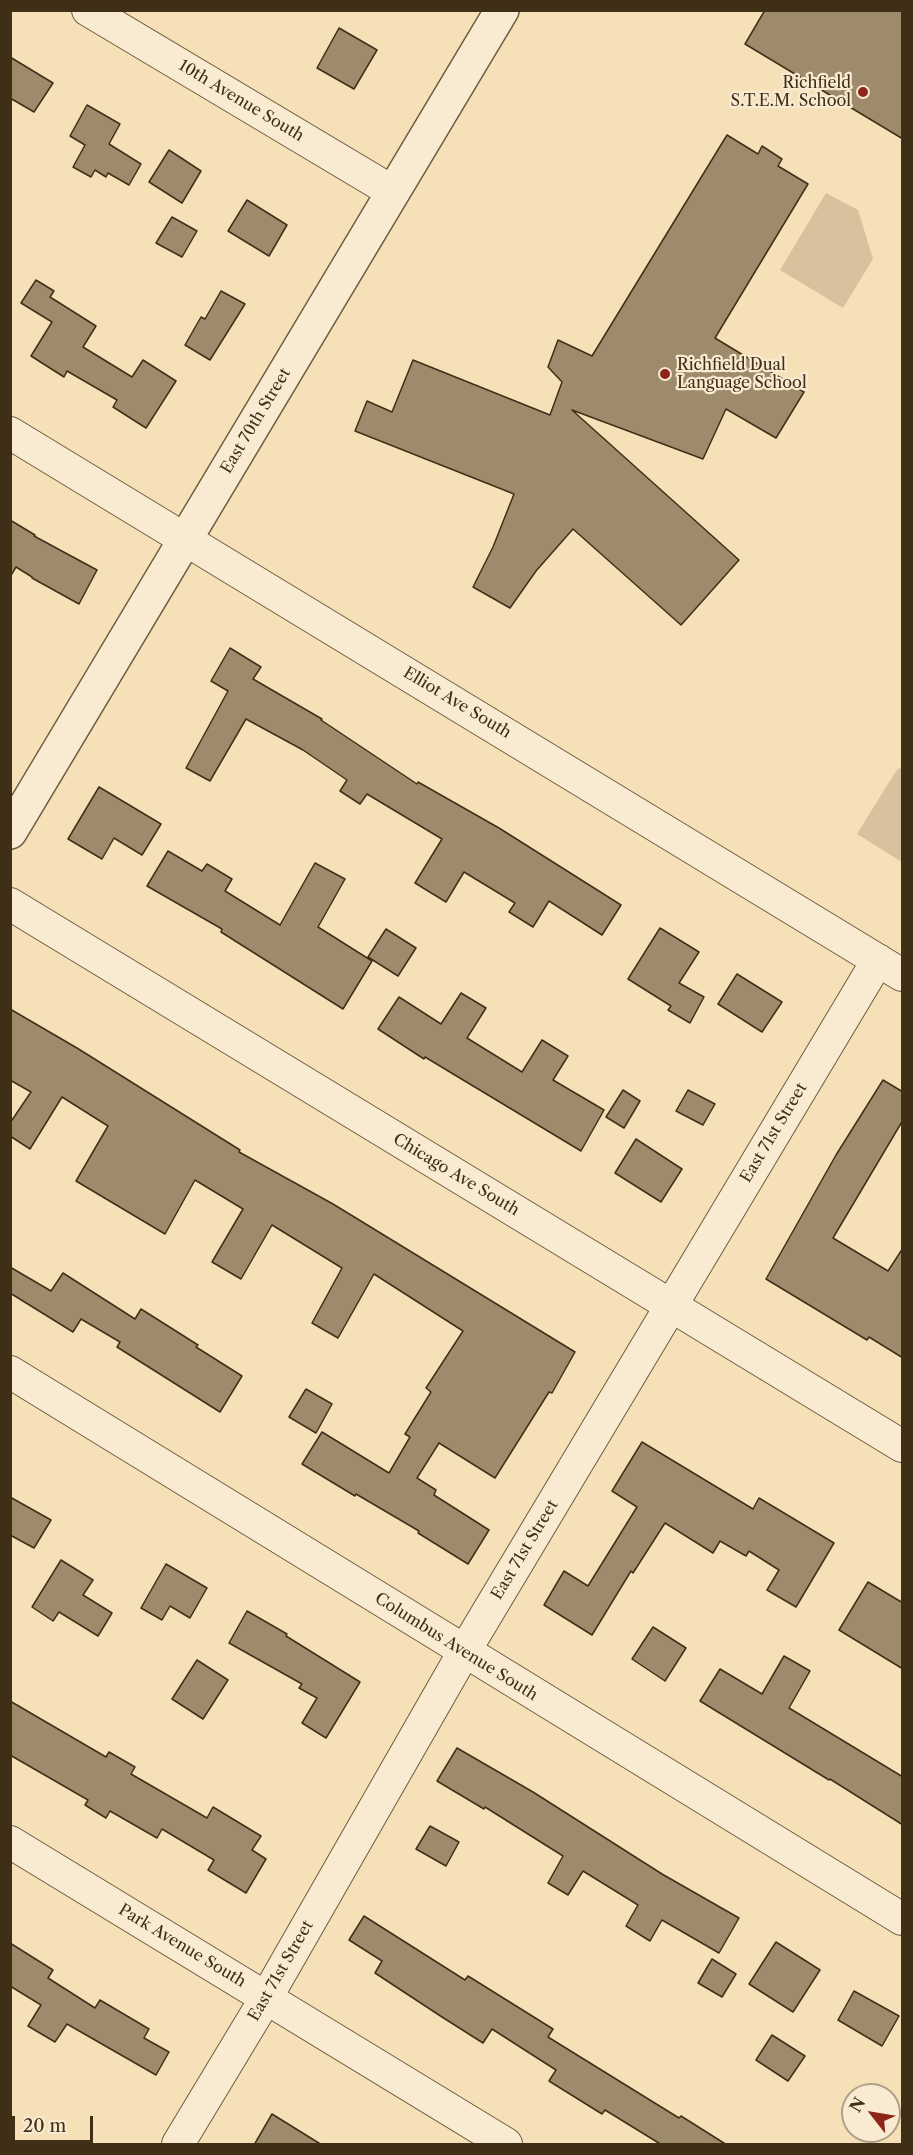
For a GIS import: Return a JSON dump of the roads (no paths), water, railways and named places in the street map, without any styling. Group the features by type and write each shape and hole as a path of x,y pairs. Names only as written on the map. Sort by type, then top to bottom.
{"street":[{"name":"10th Avenue South","path":"88,10 393,192"},
{"name":"East 70th Street","path":"10,832 502,10"},
{"name":"Elliot Ave South","path":"10,433 890,967"},
{"name":"Chicago Ave South","path":"10,904 903,1446"},
{"name":"East 71st Street","path":"178,2145 266,1998 464,1652 670,1306 890,967"},
{"name":"Columbus Avenue South","path":"10,1372 903,1919"},
{"name":"Park Avenue South","path":"10,1842 506,2145"}],"place":[{"name":"Richfield S.T.E.M. School","path":"863,92"},
{"name":"Richfield Dual Language School","path":"665,374"}]}
